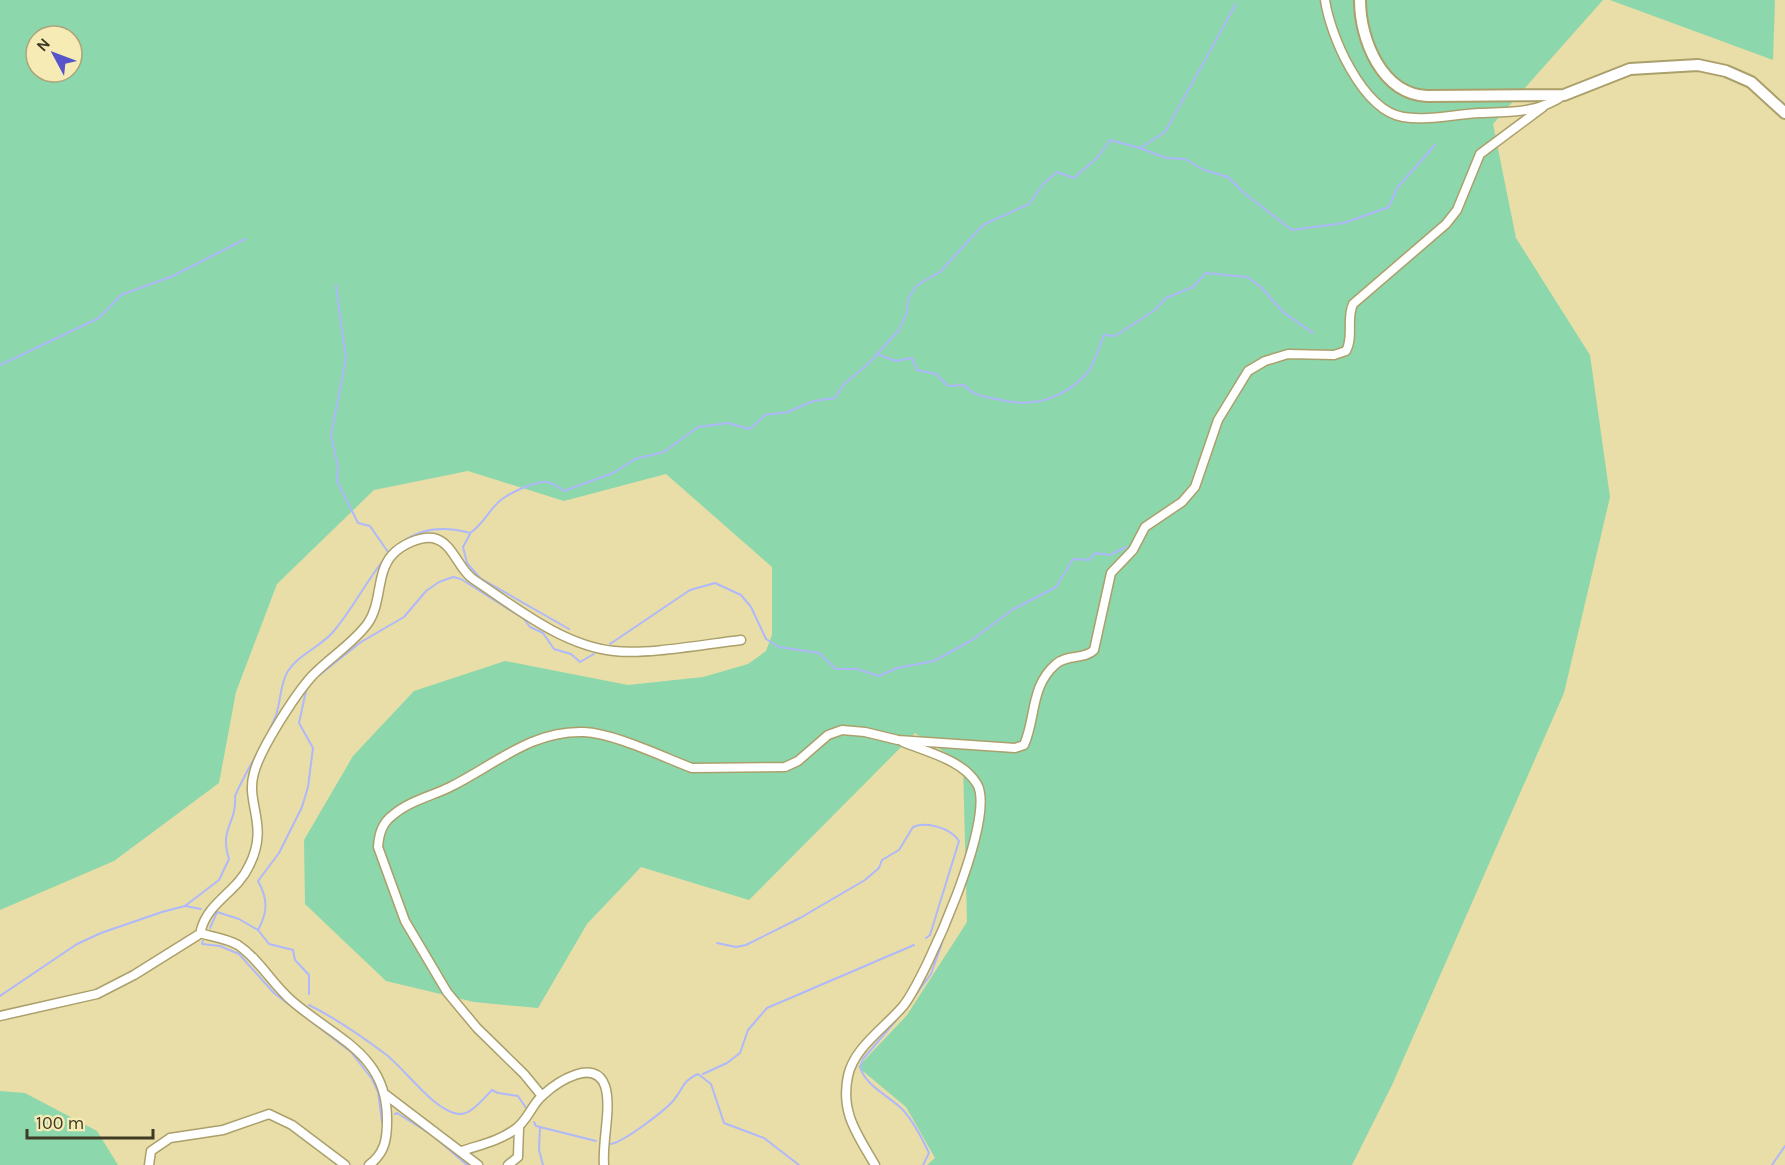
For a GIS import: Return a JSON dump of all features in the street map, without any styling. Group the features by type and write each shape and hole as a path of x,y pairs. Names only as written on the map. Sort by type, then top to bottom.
{"street":[{"path":"1325,0 1333,36 1347,63 1371,95 1396,115 1416,117 1516,112 1544,107"},
{"path":"1360,0 1364,28 1374,57 1388,78 1403,91 1427,96 1564,95"},
{"path":"898,740 1015,748 1024,745 1032,706 1046,675 1063,659 1088,655 1094,650 1111,573 1133,550 1145,527 1182,502 1195,487 1218,420 1248,371 1265,361 1288,354 1337,355 1346,351 1349,315 1353,304 1451,218 1479,154 1544,107 1564,95 1640,64 1698,65 1726,71 1758,86 1785,113"},
{"path":"0,1016 97,994 127,980 201,933 207,914 248,869 257,846 259,825 252,785 256,765 308,680 367,625 374,610 389,559 403,546 424,538 438,540 447,547 472,578 544,624 596,648 631,652 741,640"},
{"path":"542,1095 455,1005 413,936 378,847 380,832 392,815 404,807 452,786 519,746 564,733 600,734 692,768 708,770 784,767 798,761 828,735 842,730 865,732 898,740 961,767 977,783 982,806 977,838 956,894 915,988 897,1013 856,1058 848,1076 846,1093 849,1121 874,1165"},
{"path":"201,933 230,941 246,952 280,991 366,1060 378,1075 386,1095 386,1141 379,1157 369,1165"},
{"path":"462,1151 502,1137 519,1127 542,1095 581,1072 592,1073 601,1080 606,1097 604,1165"},
{"path":"386,1095 478,1165"},
{"path":"149,1165 151,1151 170,1138 223,1130 266,1114 276,1116 292,1125 345,1165"},
{"path":"508,1165 518,1157 519,1127"}],"green space":[{"path":"0,0 1603,0 1493,124 1516,238 1590,355 1610,497 1564,693 1392,1085 1352,1165 927,1165 935,1158 906,1107 858,1067 907,1015 967,922 963,764 915,733 749,900 641,867 587,924 538,1008 474,1002 386,981 305,904 304,840 353,756 414,691 505,661 628,685 703,677 748,664 766,651 772,635 772,567 666,474 564,501 468,471 374,490 277,584 236,692 219,783 114,861 0,910"},
{"path":"1610,0 1775,0 1773,60"},
{"path":"0,1091 25,1093 97,1131 118,1165 0,1165"}],"waterway":[{"path":"185,906 219,880 229,859 226,840 234,813 235,796 276,715 283,681 288,671 333,632 386,557 402,542 420,533 443,529 470,533 497,503 517,490 536,483 547,482 564,491 613,473 635,459 664,452 698,427 728,423 750,429 765,415 788,412 813,401 835,398 843,385 868,364 899,330 907,312 908,299 917,285 940,272 983,225 1029,204 1044,183 1057,172 1074,178 1098,157 1110,140 1140,148 1165,132 1236,4"},
{"path":"1140,148 1166,158 1185,159 1204,170 1228,177 1244,193 1292,230 1344,223 1389,207 1397,188 1435,145"},
{"path":"0,365 99,318 121,295 173,276 245,239"},
{"path":"877,354 896,361 912,358 917,370 936,374 948,386 964,385 981,396 1014,402 1037,402 1059,395 1078,382 1095,360 1104,335 1115,336 1155,310 1166,298 1193,287 1206,273 1247,277 1261,287 1283,312 1313,333"},
{"path":"336,285 346,359 331,435 338,467 337,481 358,523 370,526 388,552"},
{"path":"470,534 463,547 467,563 480,578 569,629"},
{"path":"610,644 690,590 715,583 741,595 751,607 766,639 779,647 819,653 836,669 857,669 879,676 897,668 934,661 972,640 1012,610 1056,587 1073,559 1089,560 1095,553 1110,555 1126,547"},
{"path":"258,930 266,906 258,881 279,853 302,807 308,787 313,748 299,723 306,691 312,681 361,642 404,617 426,591 439,582 453,577 461,579 524,619 530,627 543,633 554,649 571,654 580,662 594,654"},
{"path":"717,943 736,947 746,945 800,918 865,880 879,868 882,860 899,850 913,827 918,825 931,825 944,829 959,841 930,935 926,938"},
{"path":"0,996 77,944 101,933 185,906 201,909"},
{"path":"210,928 217,912 239,919 258,930 269,944 293,950 295,960 309,975 309,994"},
{"path":"203,941 202,944 220,946 239,954 274,993 351,1052 372,1079 378,1092 382,1122"},
{"path":"906,1008 931,974 942,943"},
{"path":"703,1074 727,1063 740,1053 748,1030 767,1008 914,945"},
{"path":"309,1005 347,1027 384,1053 430,1098 449,1111 464,1114 492,1090 518,1096 526,1108"},
{"path":"899,1017 863,1059 860,1067 867,1080 901,1108 913,1124 929,1153 923,1165"},
{"path":"611,1144 634,1132 661,1112 673,1101 686,1083 698,1074 711,1084 724,1123 764,1138 799,1165"},
{"path":"395,1114 397,1113 432,1135 467,1165"},
{"path":"534,1122 536,1126 596,1141"},
{"path":"540,1127 539,1150 543,1165"},
{"path":"1772,1165 1785,1146"}]}
